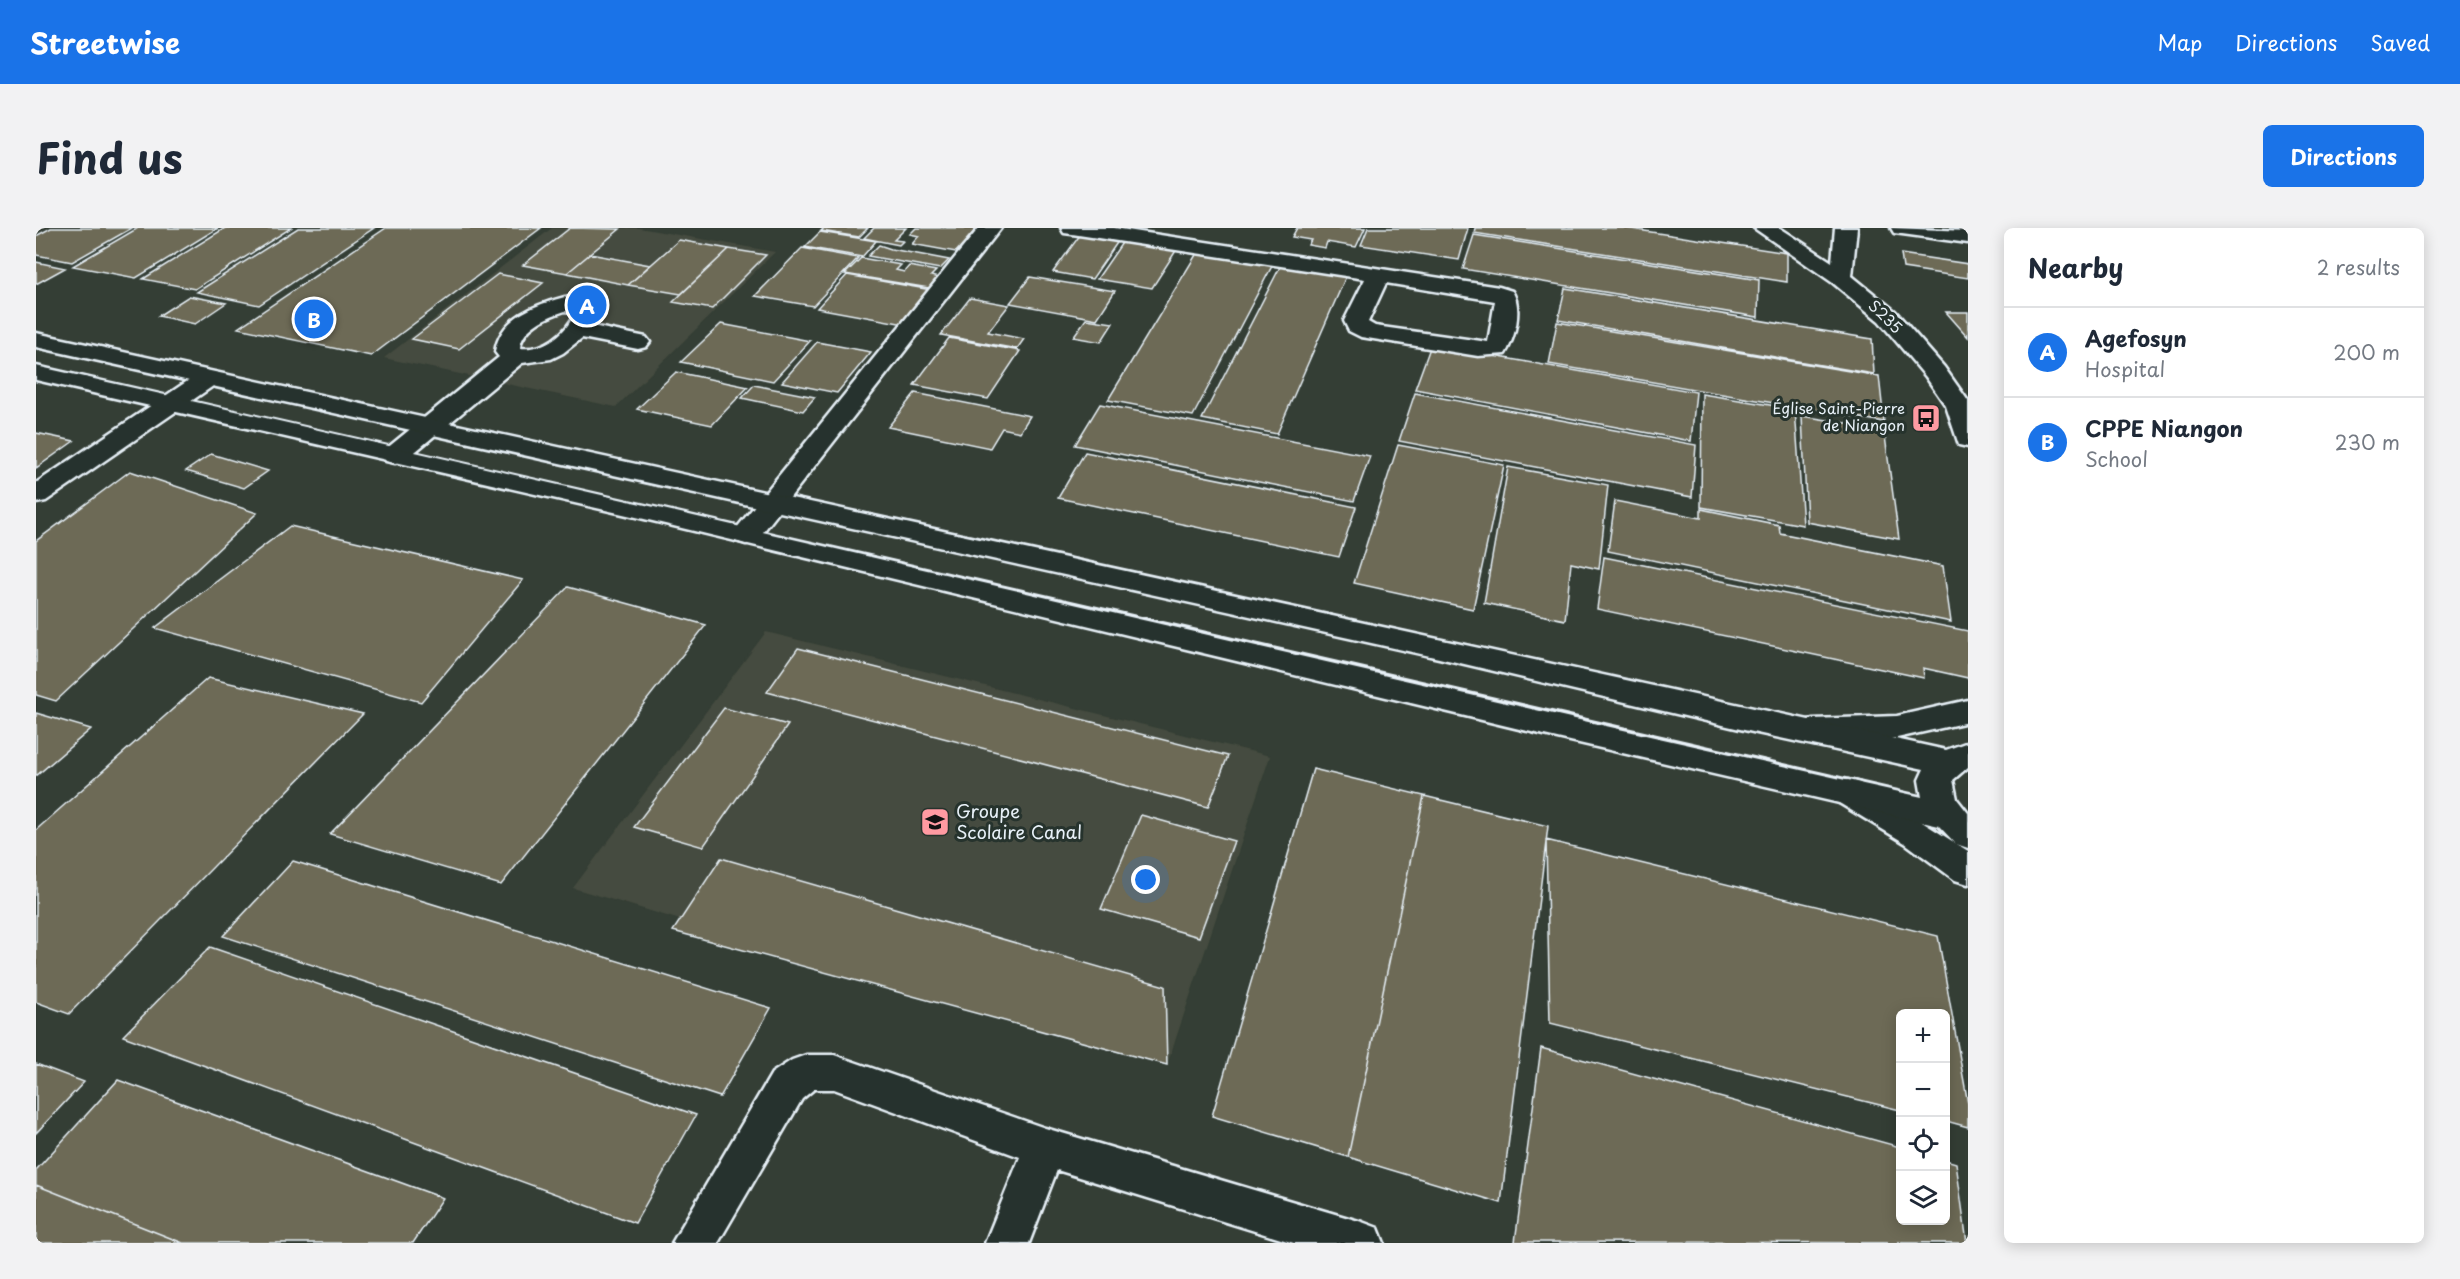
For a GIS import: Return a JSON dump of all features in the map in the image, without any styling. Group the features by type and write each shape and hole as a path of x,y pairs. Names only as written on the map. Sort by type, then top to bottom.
{"main road":[{"path":"746,535 990,228"},
{"path":"1072,228 1379,274 1504,296 1507,302 1500,343 1496,349 1478,349 1369,332 1357,326 1356,321 1379,274"},
{"name":"S235","path":"1765,228 1840,278 1887,316 1935,372 1959,406 1968,439"},
{"path":"1840,278 1846,228"},
{"path":"1902,228 1968,237"},
{"path":"395,455 515,357 543,353 558,346 576,330 587,311 578,305 564,304 540,311 509,339 507,352 515,357"},
{"path":"576,330 638,342"},
{"path":"36,340 1405,640 1797,730 1957,758"},
{"path":"36,373 746,535 1528,720 1848,792 1957,825"},
{"path":"36,495 207,379"},
{"path":"1797,730 1853,731 1897,727 1968,711"},
{"path":"1957,758 1936,776 1936,794 1957,825"},
{"path":"1848,792 1917,834 1968,870"},
{"path":"694,1243 787,1086 806,1072 834,1072 1045,1146 1362,1243"},
{"path":"1007,1243 1045,1146"}],"shaded area":[{"path":"552,228 639,228 775,252 616,407 384,358"},
{"name":"Groupe Scolaire Canal","path":"766,632 1270,756 1167,1065 573,888"}],"building":[{"path":"51,228 132,228 72,262 36,255 36,236"},
{"path":"138,228 218,228 136,278 73,266"},
{"path":"225,228 291,228 195,289 143,279"},
{"path":"298,228 374,228 259,305 197,292"},
{"path":"386,228 541,228 371,356 238,328"},
{"path":"570,228 620,229 567,273 523,265"},
{"path":"824,228 868,228 859,237 821,231"},
{"path":"874,228 906,228 894,240 903,241 899,245 864,238"},
{"path":"916,228 977,228 956,252 912,244 919,236 910,234"},
{"path":"1297,228 1365,228 1356,247 1327,242 1325,248 1308,245 1311,240 1292,237"},
{"path":"1368,228 1468,228 1459,260 1361,245"},
{"path":"1475,228 1625,228 1787,253 1787,282 1474,233"},
{"path":"1083,231 1121,237 1092,279 1053,272"},
{"path":"820,232 876,241 862,257 805,247"},
{"path":"1474,235 1759,280 1758,317 1463,269"},
{"path":"1126,237 1179,246 1152,288 1097,279"},
{"path":"679,240 729,249 681,294 628,285"},
{"path":"879,245 949,260 940,269 868,256"},
{"path":"802,248 858,258 813,306 755,296"},
{"path":"729,249 766,255 712,309 673,302"},
{"path":"1197,253 1272,266 1193,416 1108,400"},
{"path":"590,254 650,265 628,285 567,273"},
{"path":"1901,254 1968,264 1968,278 1903,268"},
{"path":"861,258 901,265 896,270 904,272 909,266 936,271 931,276 938,278 929,288 845,274"},
{"path":"36,262 65,268 36,284"},
{"path":"36,262 65,268 36,284"},
{"path":"1282,263 1347,274 1277,434 1202,419"},
{"path":"498,274 543,283 459,349 412,339"},
{"path":"847,275 937,291 910,325 817,308"},
{"path":"1030,277 1115,291 1097,319 1010,303"},
{"path":"1565,288 1872,339 1874,374 1558,320"},
{"path":"189,296 226,303 195,324 158,316"},
{"path":"970,298 1009,305 988,332 1024,339 1017,349 941,335"},
{"path":"1946,312 1968,312 1968,337"},
{"path":"1086,319 1113,323 1101,342 1073,337"},
{"path":"1557,322 1879,376 1884,422 1549,364"},
{"path":"721,324 810,341 773,381 681,362"},
{"path":"949,338 1020,351 988,399 914,385"},
{"path":"817,342 871,352 837,393 782,382"},
{"path":"1431,345 1696,392 1691,441 1415,389"},
{"path":"676,372 748,387 712,425 637,409"},
{"path":"754,385 815,397 803,411 742,398"},
{"path":"915,393 1030,416 1020,432 1002,428 990,448 888,427"},
{"path":"1415,393 1696,445 1692,497 1399,441"},
{"path":"1702,394 1795,409 1803,525 1701,507"},
{"path":"1100,404 1370,456 1354,501 1075,445"},
{"path":"1802,416 1884,429 1899,539 1807,522"},
{"path":"36,433 74,441 36,468"},
{"path":"1398,445 1504,465 1473,609 1354,583"},
{"path":"1085,452 1356,507 1339,557 1058,498"},
{"path":"211,454 268,471 244,488 186,471"},
{"path":"1508,467 1608,485 1599,569 1571,563 1565,620 1484,603"},
{"path":"130,471 257,513 56,701 36,695 36,541"},
{"path":"1615,501 1701,518 1701,509 1779,525 1780,533 1943,566 1951,622 1608,551"},
{"path":"290,526 523,580 421,702 155,628"},
{"path":"1604,557 1968,631 1968,678 1923,668 1924,678 1597,609"},
{"path":"568,587 706,625 501,885 330,834"},
{"path":"798,648 1228,756 1208,807 767,692"},
{"path":"208,678 363,714 69,1014 36,1002 36,830"},
{"path":"724,708 788,725 703,847 634,827"},
{"path":"36,713 91,729 36,776"},
{"path":"1313,769 1424,796 1348,1157 1212,1116"},
{"path":"1424,796 1548,826 1501,1203 1348,1157"},
{"path":"1141,815 1234,841 1199,937 1101,909"},
{"path":"1546,840 1938,936 1968,1104 1968,1127 1950,1122 1950,1009 1896,1009 1896,1109 1550,1023"},
{"path":"721,858 1165,986 1167,1065 673,931"},
{"path":"293,861 771,1008 720,1097 223,936"},
{"path":"210,947 696,1115 635,1223 123,1036"},
{"path":"1541,1048 1896,1146 1896,1225 1950,1225 1950,1161 1956,1163 1967,1243 1515,1242"},
{"path":"36,1064 84,1082 36,1133"},
{"path":"118,1080 443,1198 413,1243 183,1243 36,1185 36,1170"},
{"path":"36,1185 183,1243 36,1243"}],"place":[{"name":"Agefosyn","path":"587,305"},
{"name":"CPPE Niangon","path":"314,319"},
{"name":"Église Saint-Pierre de Niangon","path":"1926,418"},
{"name":"Groupe Scolaire Canal","path":"935,822"}]}
